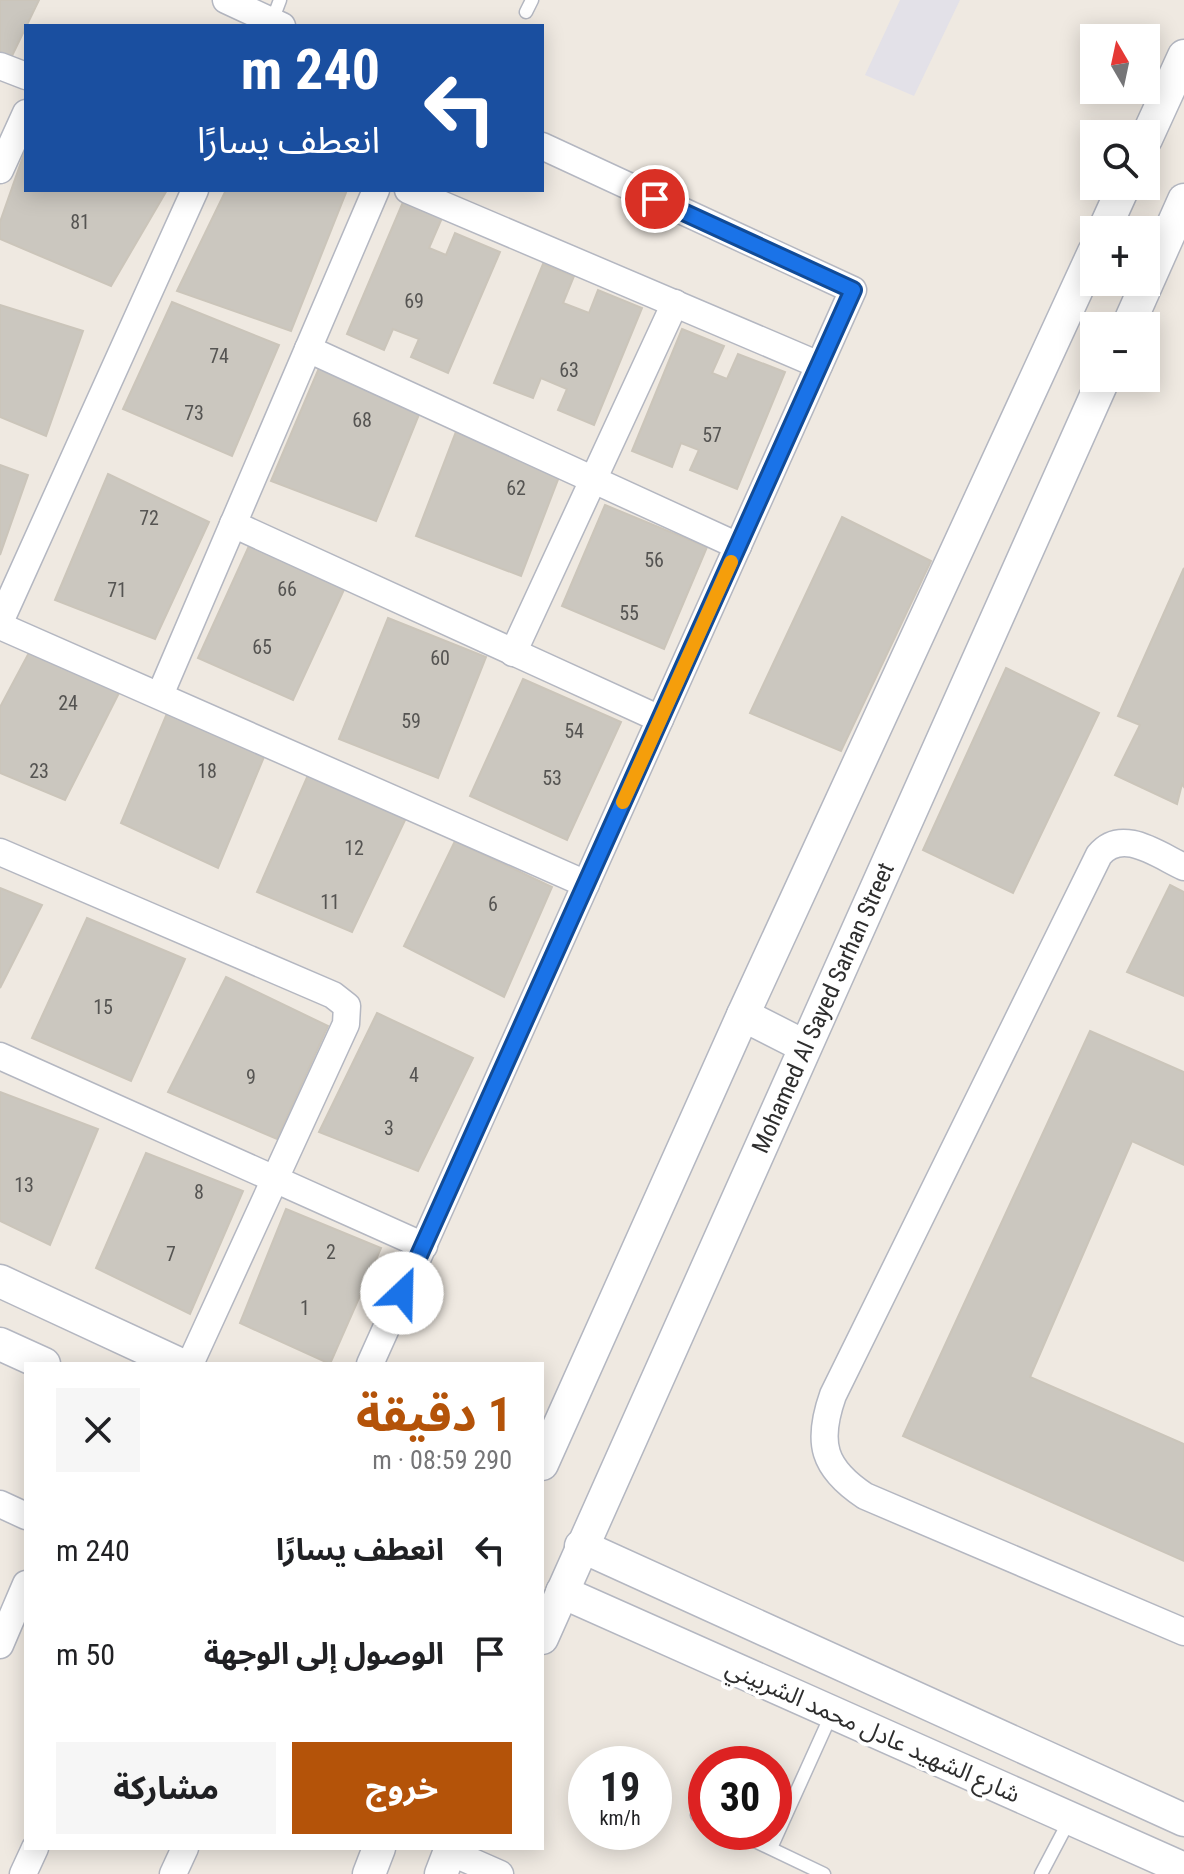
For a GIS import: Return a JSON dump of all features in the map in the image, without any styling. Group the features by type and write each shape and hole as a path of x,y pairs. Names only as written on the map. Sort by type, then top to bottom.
{"street":[{"path":"226,0 276,18"},
{"path":"1155,120 1184,56"},
{"path":"0,66 24,75"},
{"path":"0,170 24,117"},
{"path":"371,1362 853,290 544,147"},
{"path":"194,192 0,624 586,884"},
{"path":"160,695 375,192"},
{"path":"413,192 819,365"},
{"path":"1134,312 1184,200"},
{"path":"544,1460 743,1015 1080,282"},
{"path":"513,653 675,303"},
{"path":"308,349 738,546"},
{"name":"Mohamed Al Sayed Sarhan Street","path":"544,1633 1098,392"},
{"path":"233,524 660,719"},
{"path":"1184,867 1132,843 1113,843 1099,855 833,1395 823,1424 825,1453 840,1480 865,1496 1184,1632"},
{"path":"0,852 341,998 347,1006 346,1024 191,1362"},
{"path":"743,1015 804,1046"},
{"path":"0,1056 424,1246"},
{"path":"0,1281 175,1362"},
{"path":"0,1344 40,1362"},
{"name":"شارع الشهيد عادل محمد الشربيني","path":"581,1546 1184,1820"},
{"path":"0,1645 24,1589"},
{"name":"شارع الشهيد عادل محمد الشربيني","path":"562,1592 1184,1869"},
{"path":"173,1874 182,1850"},
{"path":"369,1874 378,1850"},
{"path":"447,1858 500,1874"}],"lane":[{"path":"792,1802 832,1713"},
{"path":"1041,1874 1070,1819"},
{"path":"775,1850 824,1874"},
{"path":"791,1874 796,1860"}],"shaded area":[{"path":"900,0 960,0 914,96 865,75"}],"building":[{"path":"0,0 39,0 27,24 24,24 24,31 11,58 0,53"},
{"path":"24,154 24,192 166,192 111,286 0,239 0,222"},
{"path":"225,192 346,192 291,331 177,291"},
{"path":"403,202 442,218 429,248 446,255 455,233 500,252 448,373 411,357 419,339 393,329 384,350 347,334"},
{"path":"543,264 574,276 563,303 589,313 598,290 642,308 594,425 558,410 567,389 541,378 533,398 494,383"},
{"path":"172,302 279,345 232,456 123,409"},
{"path":"0,305 83,331 46,436 0,417"},
{"path":"682,329 724,346 712,373 727,379 738,354 785,372 737,489 690,470 699,450 681,443 672,467 632,451"},
{"path":"319,368 422,407 376,521 271,481"},
{"path":"457,429 562,469 521,576 416,536"},
{"path":"0,465 28,475 0,555"},
{"path":"108,474 209,522 155,639 55,600"},
{"path":"605,505 707,547 664,649 562,606"},
{"path":"842,517 931,561 841,751 750,713"},
{"path":"253,537 348,581 293,700 198,658"},
{"path":"1184,568 1184,787 1182,784 1177,804 1115,775 1140,725 1118,716"},
{"path":"388,618 486,657 438,778 339,739"},
{"path":"32,647 121,689 65,800 0,773 0,707"},
{"path":"1006,668 1099,713 1013,893 923,850"},
{"path":"523,679 621,722 567,840 470,796"},
{"path":"168,711 266,752 218,868 121,823"},
{"path":"308,775 406,818 352,932 257,892"},
{"path":"455,841 552,887 504,997 404,946"},
{"path":"1170,885 1184,892 1184,996 1127,972"},
{"path":"0,888 42,905 0,988"},
{"path":"87,918 185,959 131,1081 32,1038"},
{"path":"226,977 328,1026 277,1139 168,1092"},
{"path":"377,1013 473,1058 418,1171 319,1132"},
{"path":"1090,1031 1184,1072 1184,1165 1132,1141 1030,1377 1184,1444 1184,1561 903,1436"},
{"path":"0,1092 98,1129 50,1245 0,1221"},
{"path":"146,1153 243,1191 190,1314 96,1268"},
{"path":"286,1209 381,1248 331,1362 240,1323"}],"slow traffic":[{"path":"623,802 731,562"}],"route":[{"path":"402,1293 853,290 655,199"}]}
